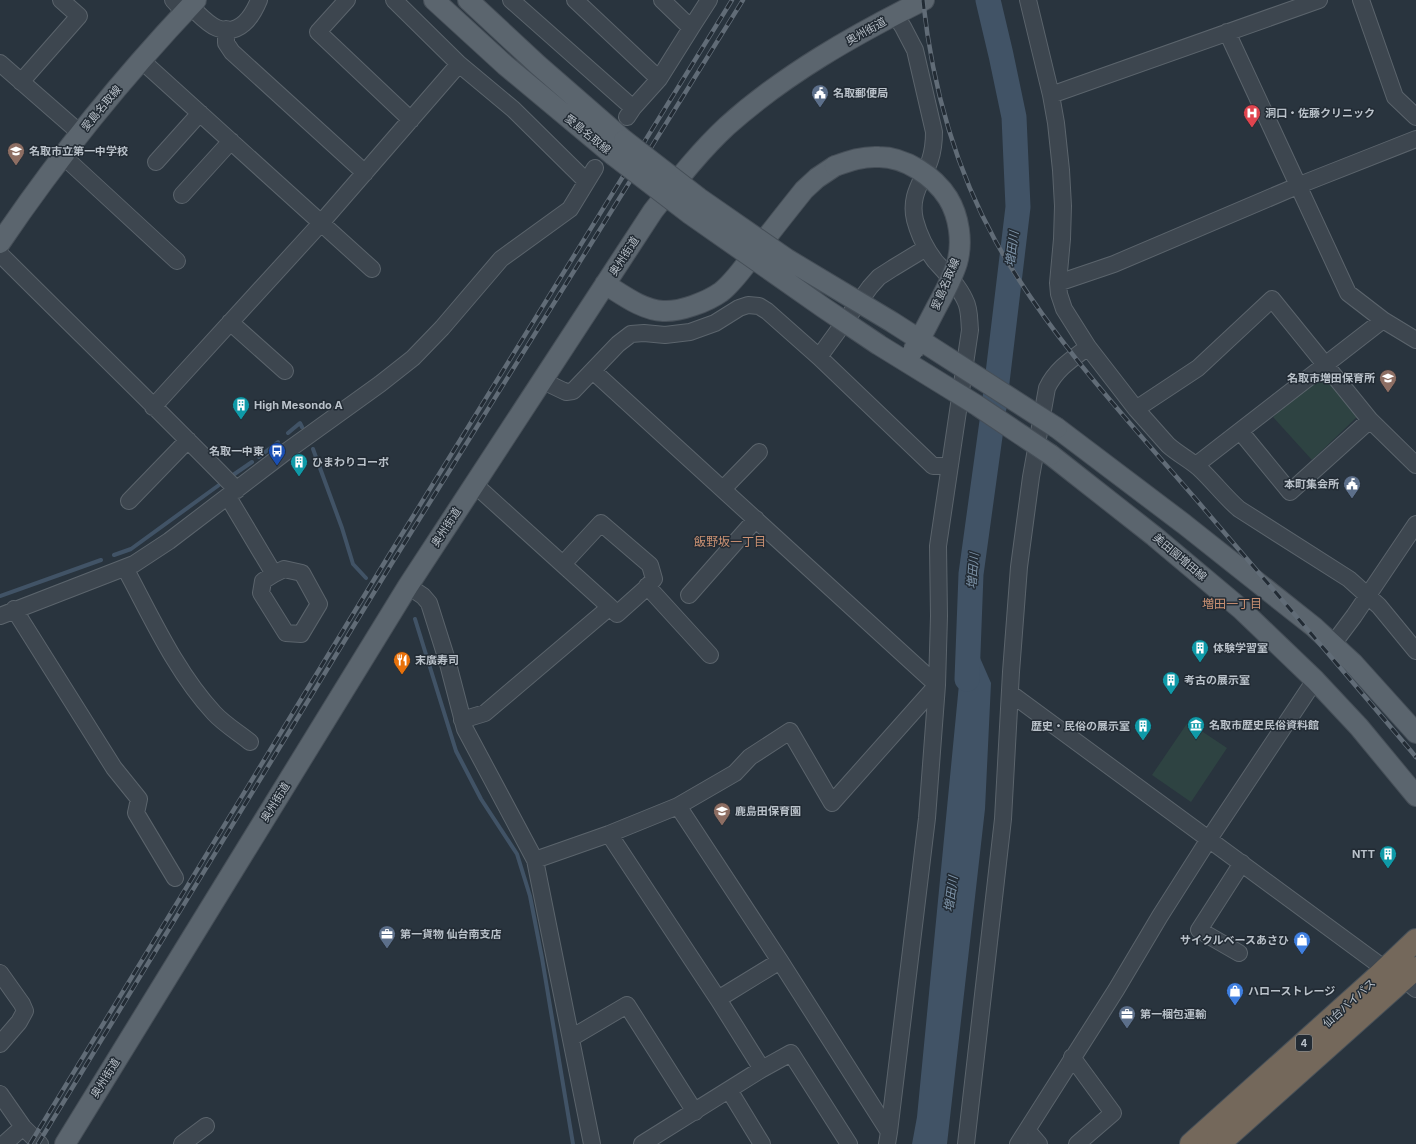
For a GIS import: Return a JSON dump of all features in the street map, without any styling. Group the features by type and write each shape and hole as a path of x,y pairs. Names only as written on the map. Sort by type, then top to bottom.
{"highway":[{"name":"仙台バイパス","path":"1219,1144 1405,976 1416,940"},
{"name":"仙台バイパス","path":"1191,1144 1405,976"}],"main road":[{"name":"愛島名取線","path":"434,0 504,66 619,148 699,198 787,259 920,340"},
{"name":"愛島名取線","path":"468,0 538,65 619,148 690,214 824,308 906,361 920,340 944,293 957,263 960,236 956,218 948,198 922,172 903,161 880,156 860,158 835,166 817,178 804,190 735,278 720,292 702,302 682,309 663,311 645,307 605,284"},
{"name":"奥州街道","path":"65,1144 408,586 653,212 691,163 726,127 753,104 820,56 924,0"},
{"name":"愛島名取線","path":"0,243 62,155 186,4"},
{"path":"920,340 1057,428 1184,524 1314,627 1352,663 1416,733"},
{"name":"美田園増田線","path":"906,361 978,406 1051,455 1154,536 1241,609 1315,680 1359,727 1416,796"}],"street":[{"path":"21,82 79,16 61,0"},
{"path":"186,4 217,28 226,30 235,28 246,22 254,12 259,0"},
{"path":"347,0 318,32 411,120"},
{"path":"394,0 459,64 514,109 586,181"},
{"path":"511,0 630,113 659,79 709,0"},
{"path":"575,0 659,79"},
{"path":"662,0 692,28"},
{"path":"1028,0 1051,95 1061,162 1063,206 1058,283 1059,294 1064,309 1088,347 1136,409 1168,446 1196,465 1207,475 1230,502 1239,509 1349,579 1380,606 1416,651"},
{"path":"1051,95 1319,0"},
{"path":"1361,0 1396,97 1416,117"},
{"path":"888,1138 927,818 937,685 939,616 938,546 970,330 966,301 957,286 926,248 914,219 915,192 930,159 934,143 934,132 915,50 895,15"},
{"path":"226,30 226,43 232,52 365,173"},
{"path":"1227,32 1348,293 1383,320 1416,340"},
{"path":"141,60 372,269"},
{"path":"0,63 80,133"},
{"path":"153,407 321,223 459,64"},
{"path":"156,162 200,113"},
{"path":"1058,283 1109,266 1299,186 1416,139"},
{"path":"182,195 231,142"},
{"path":"62,155 176,261"},
{"path":"175,878 136,813 139,799 114,768 7,613 81,583 125,568 169,541 380,384 413,358 442,328 501,259 570,209 595,168"},
{"path":"819,357 879,277 926,248"},
{"path":"0,254 188,440 232,494 274,574"},
{"path":"1136,409 1198,368 1272,299 1370,420 1416,465"},
{"path":"543,380 566,392 573,391 618,344 631,334 644,333 665,335 690,332 715,323 739,308 748,305 759,306 768,311 819,357 932,466 950,466"},
{"path":"1196,465 1383,320"},
{"path":"230,322 285,371"},
{"path":"966,1144 1003,819 1019,567 1031,477 1047,388 1059,369 1088,347"},
{"path":"593,371 937,685"},
{"path":"1240,431 1290,492 1370,420"},
{"path":"129,501 188,440"},
{"path":"723,490 759,452"},
{"path":"474,484 617,614 654,579 650,565 601,523 563,564"},
{"path":"689,595 756,519"},
{"path":"1333,644 1416,524"},
{"path":"125,568 171,653 197,692 215,714 250,742"},
{"path":"408,586 423,596 429,603 447,660 465,730 535,860 592,1144"},
{"path":"647,586 710,655"},
{"path":"462,720 485,713 610,607"},
{"path":"1018,1144 1116,990 1160,916 1209,839 1315,680"},
{"path":"535,860 609,834 678,806 735,773 750,757 790,731 832,803 937,685"},
{"path":"1010,693 1242,864 1405,976"},
{"path":"678,806 780,961 888,1138"},
{"path":"609,834 718,999 762,1069"},
{"path":"1239,953 1199,930 1242,864"},
{"path":"718,999 780,961"},
{"path":"0,973 22,1004 25,1011 19,1022 0,1044"},
{"path":"571,1038 627,1005 694,1112"},
{"path":"642,1144 663,1139 694,1112 762,1069 791,1053 849,1144"},
{"path":"1072,1057 1113,1113 1077,1144"},
{"path":"729,1090 762,1144"},
{"path":"0,1094 23,1127 40,1144"},
{"path":"182,1144 206,1126"},
{"path":"4,1144 23,1127"},
{"path":"1027,1130 1039,1144"}],"green space":[{"path":"1323,374 1359,415 1312,460 1273,417"},
{"path":"1188,722 1227,748 1191,802 1152,775"}],"water":[{"path":"963,643 977,651 991,683 985,809 947,1144 912,1144 917,1117"}],"waterway":[{"name":"増田川","path":"967,679 971,574 994,407 1018,207 1014,117 988,0"},
{"path":"288,433 300,423 302,427"},
{"path":"259,457 278,442"},
{"path":"313,449 342,528 353,564 366,578"},
{"path":"233,475 252,462"},
{"path":"114,555 131,549 219,485"},
{"path":"0,596 101,560"},
{"path":"415,619 456,751 481,799 517,854 530,896 542,958 573,1144"}],"railway":[{"path":"30,1144 386,560 732,0"},
{"path":"38,1144 392,563 743,0"},
{"path":"923,0 932,63 939,94 957,155 981,214 1017,277 1063,343 1115,406 1416,757"}],"place":[{"name":"名取郵便局","path":"820,108"},
{"name":"洞口・佐藤クリニック","path":"1252,128"},
{"name":"名取市立第一中学校","path":"16,166"},
{"name":"名取市増田保育所","path":"1388,393"},
{"name":"High Mesondo A","path":"241,420"},
{"name":"名取一中東","path":"277,466"},
{"name":"ひまわりコーポ","path":"299,477"},
{"name":"本町集会所","path":"1352,499"},
{"name":"体験学習室","path":"1200,663"},
{"name":"末廣寿司","path":"402,675"},
{"name":"考古の展示室","path":"1171,695"},
{"name":"名取市歴史民俗資料館","path":"1196,740"},
{"name":"歴史・民俗の展示室","path":"1143,741"},
{"name":"鹿島田保育園","path":"722,826"},
{"name":"NTT","path":"1388,869"},
{"name":"第一貨物 仙台南支店","path":"387,949"},
{"name":"サイクルベースあさひ","path":"1302,955"},
{"name":"ハローストレージ","path":"1235,1006"},
{"name":"第一梱包運輸","path":"1127,1029"}],"district":[{"name":"飯野坂一丁目","path":"730,542"},
{"name":"増田一丁目","path":"1232,604"}]}
